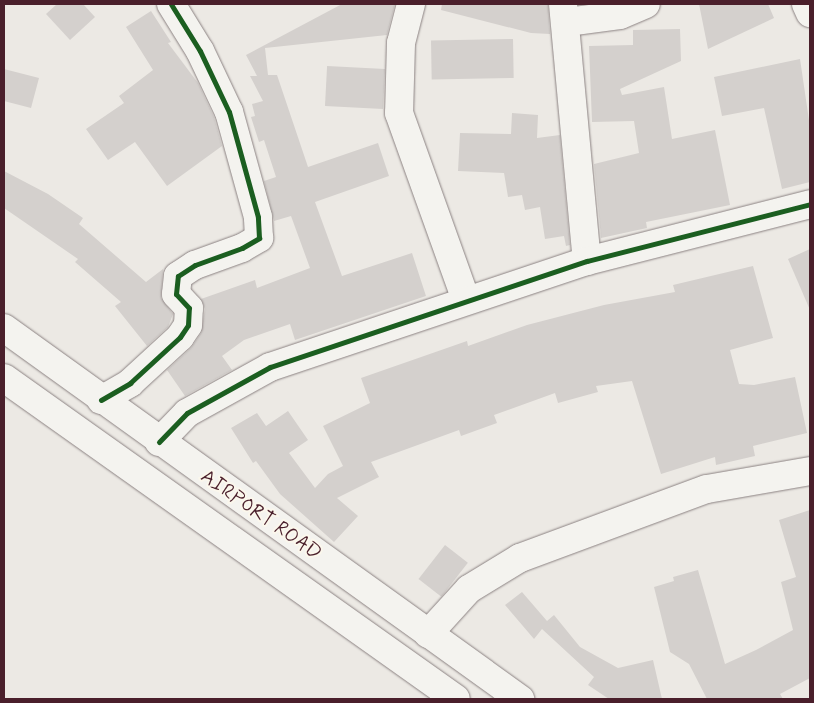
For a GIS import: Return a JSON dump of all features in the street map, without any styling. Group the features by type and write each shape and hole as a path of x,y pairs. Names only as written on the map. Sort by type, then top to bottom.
{"street":[{"path":"101,400 130,383 188,325 188,308 176,294 178,276 195,265 242,248 259,238 258,217 229,112 200,50 171,4"},
{"path":"411,4 401,43 399,113 466,300"},
{"path":"587,261 565,13 620,15 646,4"},
{"path":"806,4 810,13"},
{"path":"159,442 187,413 270,367 587,261 810,204"},
{"name":"AIRPORT ROAD","path":"4,328 159,442 520,699"},
{"name":"AIRPORT ROAD","path":"4,378 456,699"},
{"path":"428,634 469,588 520,558 707,488 810,472"}],"building":[{"path":"57,4 83,4 95,17 70,40 46,14"},
{"path":"342,4 395,4 387,35 265,48 268,75 277,75 308,167 378,143 389,176 315,202 342,276 412,253 426,296 295,340 290,324 244,340 222,356 232,370 185,396 167,370 191,348 201,333 205,309 201,299 255,280 257,288 310,268 291,216 274,221 264,181 276,177 264,140 259,142 251,117 255,116 252,104 263,101 250,76 257,76 246,55"},
{"path":"442,4 548,4 550,34 531,33 441,10"},
{"path":"699,4 768,4 774,18 708,49"},
{"path":"151,11 171,42 168,43 198,83 214,117 222,146 167,186 135,142 108,160 86,129 124,103 119,96 153,70 126,27"},
{"path":"680,29 681,61 620,89 622,95 664,87 672,139 715,130 730,205 646,222 647,228 601,238 594,164 639,153 634,121 592,122 589,46 633,45 633,30"},
{"path":"513,39 514,78 432,79 431,40"},
{"path":"800,59 810,127 810,182 782,189 764,108 722,116 714,77"},
{"path":"327,66 385,69 383,109 325,106"},
{"path":"4,69 39,78 31,108 4,101"},
{"path":"512,113 538,115 537,138 560,135 570,245 566,246 564,236 545,239 540,207 525,210 522,195 508,197 504,173 458,171 460,133 511,134"},
{"path":"4,171 48,194 83,218 79,224 146,282 163,269 161,298 173,314 168,327 147,346 115,306 121,302 75,262 78,259 4,208"},
{"path":"810,249 810,310 788,259"},
{"path":"753,266 773,338 730,350 739,384 754,385 795,377 807,433 753,446 755,456 716,465 715,457 661,474 632,381 596,386 598,392 558,403 555,393 494,415 497,423 461,436 459,430 371,462 379,477 337,498 358,516 334,542 280,494 256,461 253,463 231,428 257,413 266,426 288,411 308,440 289,453 315,488 328,474 343,466 323,426 370,403 361,378 467,341 468,346 527,325 604,305 675,292 673,285"},
{"path":"810,510 810,678 780,694 783,699 707,699 689,664 670,652 654,587 674,581 673,577 698,570 725,664 756,650 793,630 781,582 796,577 779,520"},
{"path":"445,545 468,563 441,597 419,579"},
{"path":"522,592 547,621 554,615 580,647 618,668 653,660 662,699 609,699 588,685 594,677 542,629 534,639 505,605"}],"cycle path":[{"path":"101,400 130,383 180,337 188,325 189,308 176,294 178,276 195,265 242,248 259,238 258,217 229,112 200,51 171,4"},
{"path":"159,442 187,413 270,367 587,261 810,204"}]}
